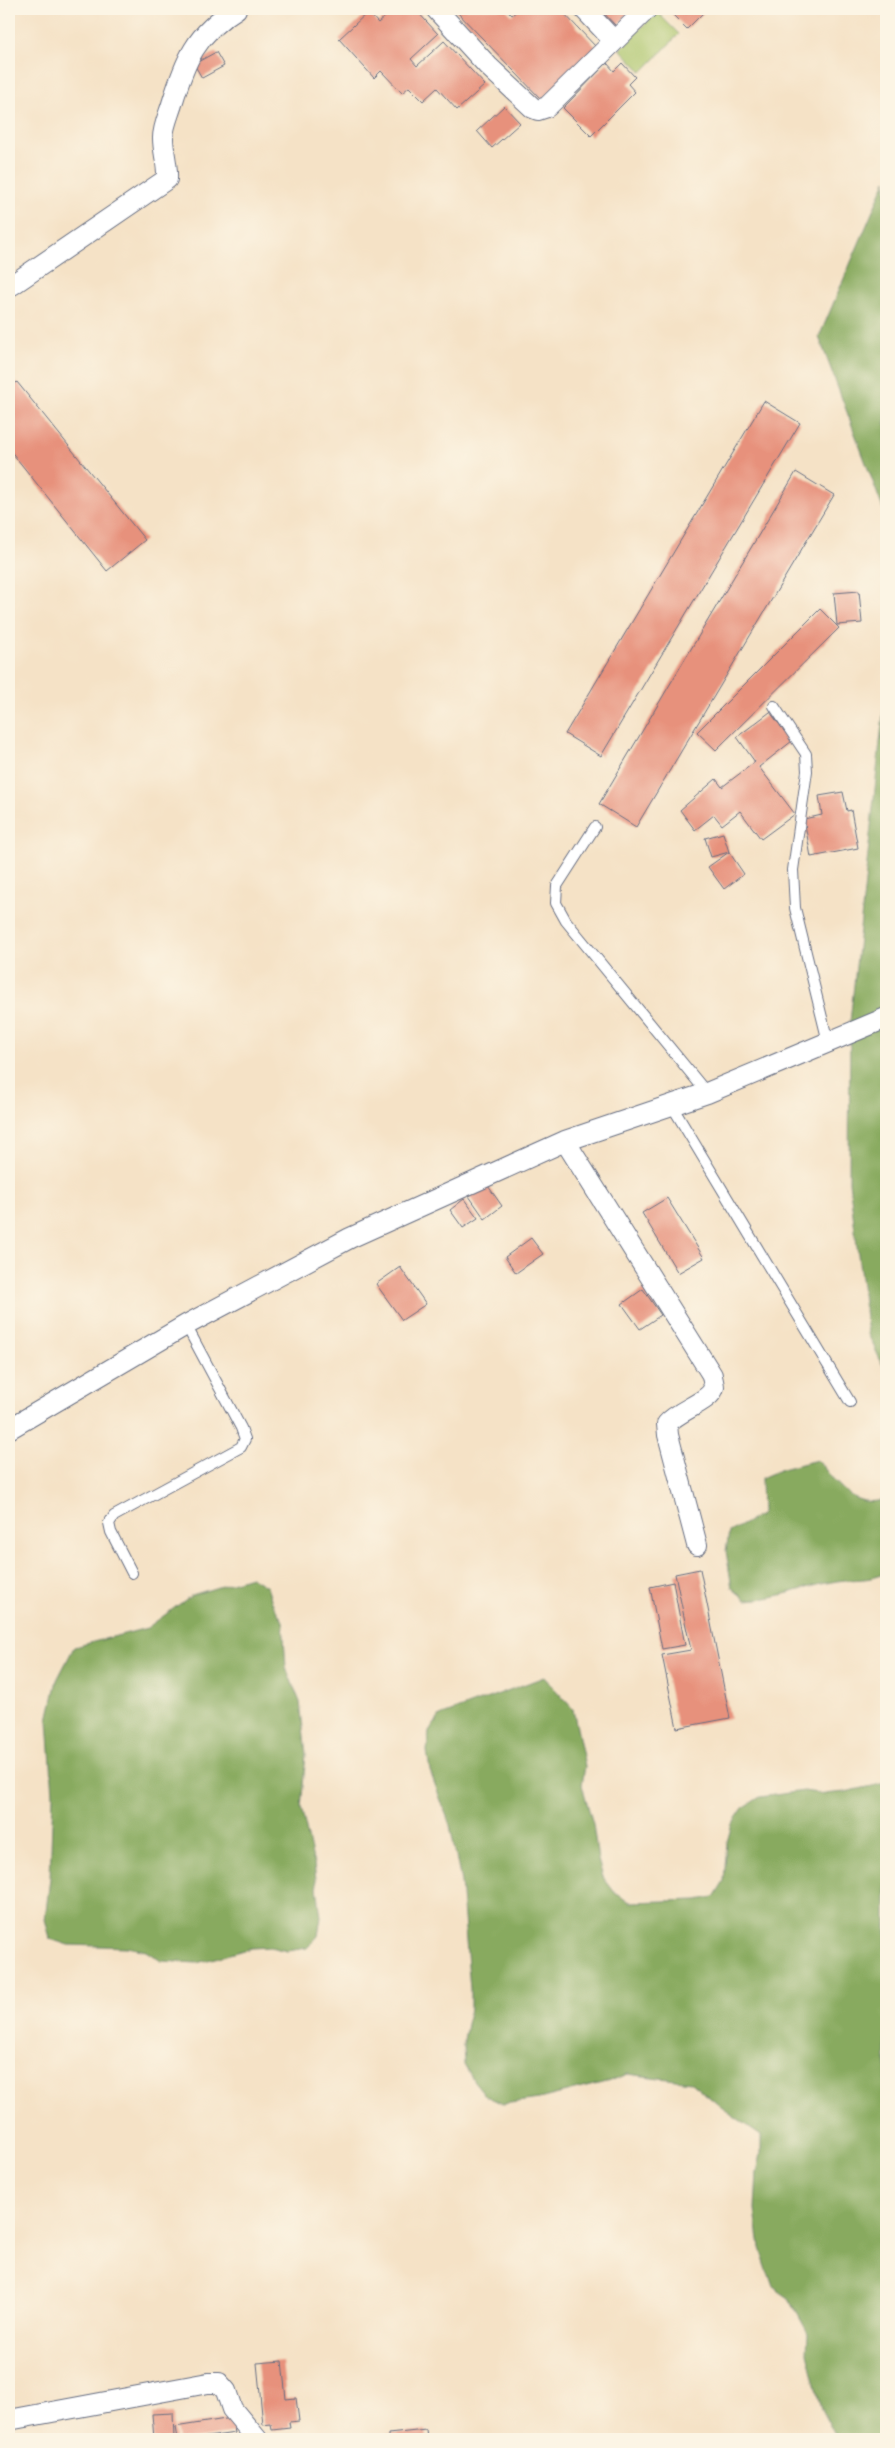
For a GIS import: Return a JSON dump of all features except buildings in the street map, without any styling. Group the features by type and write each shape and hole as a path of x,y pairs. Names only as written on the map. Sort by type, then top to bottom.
{"street":[{"path":"436,9 488,66 533,108 543,110 647,9"},
{"path":"584,9 614,40"},
{"path":"12,285 168,179 168,166 163,137 183,65 201,37 223,12"},
{"path":"9,1429 186,1324 350,1238 565,1142 707,1093 886,1018"},
{"path":"565,1142 712,1375 714,1387 708,1397 673,1416 668,1424 668,1435 697,1544"},
{"path":"9,2420 208,2383 219,2384 226,2391 232,2409 257,2439"}],"lane":[{"path":"774,706 806,754 807,771 793,870 795,908 828,1042"},
{"path":"595,827 557,886 556,903 566,921 707,1093"},
{"path":"672,1106 850,1402"},
{"path":"132,1573 111,1532 109,1523 114,1516 241,1447 245,1439 186,1324"}],"green space":[{"path":"657,12 679,34 642,72 620,49"},
{"path":"886,180 886,517 819,337"},
{"path":"886,686 886,1372 868,1334 849,1182 850,1022"},
{"path":"817,1460 839,1485 854,1498 863,1501 886,1499 886,1573 872,1578 837,1581 781,1595 746,1600 732,1588 726,1551 729,1532 762,1514 761,1478 782,1469"},
{"path":"251,1577 267,1587 273,1605 283,1621 286,1668 300,1702 306,1754 301,1807 314,1864 321,1917 318,1936 307,1948 287,1951 270,1947 251,1948 197,1963 161,1961 146,1951 127,1947 68,1945 50,1939 45,1919 50,1878 53,1795 48,1720 57,1680 74,1647 147,1628 192,1595"},
{"path":"544,1677 573,1709 585,1766 582,1785 593,1824 598,1860 603,1877 615,1893 630,1902 697,1900 714,1897 724,1881 727,1842 732,1824 743,1808 760,1797 804,1791 824,1794 845,1792 886,1783 886,2439 837,2439 821,2408 807,2353 808,2333 789,2298 773,2287 760,2248 755,2209 757,2172 761,2154 761,2135 721,2107 691,2082 628,2074 610,2081 539,2099 503,2104 486,2096 464,2064 463,2045 470,2008 470,1989 461,1882 450,1825 430,1771 427,1751 429,1732 440,1716"}]}
